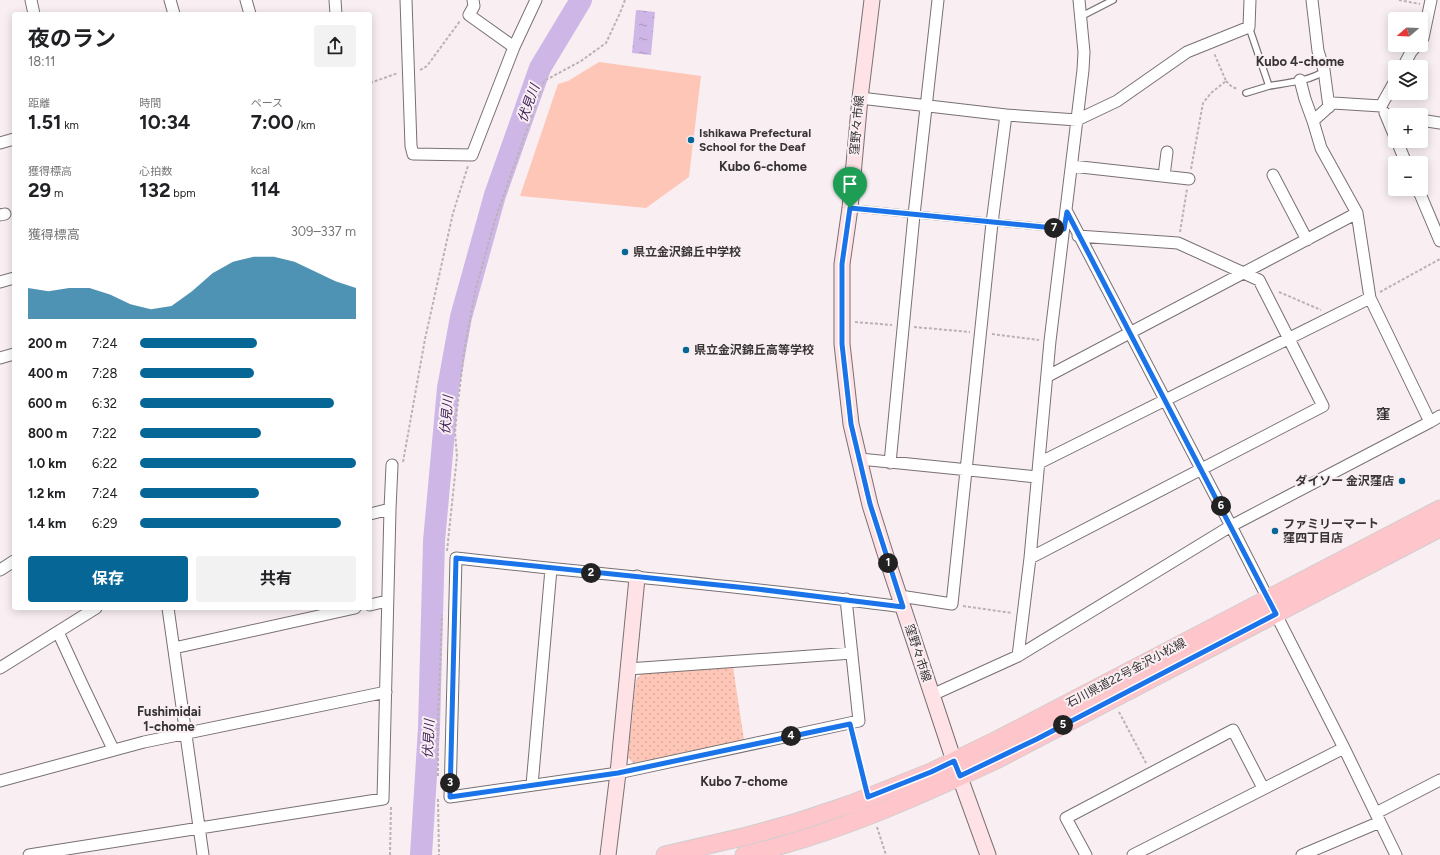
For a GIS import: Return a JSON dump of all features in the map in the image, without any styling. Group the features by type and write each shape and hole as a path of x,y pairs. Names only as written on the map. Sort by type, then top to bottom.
{"main road":[{"name":"窪野々市線","path":"872,0 860,98 850,208 842,264 842,344 851,424 870,504 901,602 957,769 988,855"},
{"name":"石川県道22号金沢小松線","path":"744,855 796,840 873,814 957,769 999,739 1440,509"},
{"name":"石川県道22号金沢小松線","path":"665,855 747,836 794,823 868,797 931,772 957,769 996,760 1440,528"},
{"path":"608,855 618,773 637,578"}],"street":[{"path":"31,0 34,12"},
{"path":"170,0 173,12"},
{"path":"246,0 249,12"},
{"path":"335,0 336,12"},
{"path":"406,0 411,146 413,154 472,155 514,47 536,0"},
{"path":"473,0 474,6 469,15 514,47"},
{"path":"890,463 914,215 938,0"},
{"path":"1018,656 1030,558 1048,376 1050,341 1067,212 1084,52 1079,0"},
{"path":"860,98 1006,115 1077,120 1117,101 1187,52 1249,27 1250,0"},
{"path":"1312,0 1318,51 1324,70 1328,107"},
{"path":"1428,13 1430,3"},
{"path":"1300,80 1321,148 1357,213 1370,298 1430,422"},
{"path":"1388,97 1383,109 1388,121"},
{"path":"1314,122 1333,103 1383,109 1388,111"},
{"path":"846,599 859,721 618,773 450,797 456,558 846,599 952,604 992,223 1006,115"},
{"path":"1428,121 1440,123"},
{"path":"0,143 12,140"},
{"path":"1164,176 1167,152"},
{"path":"1072,166 1189,179"},
{"path":"1273,175 1307,240"},
{"path":"1421,196 1440,241"},
{"path":"1067,212 1078,236 1231,526 1344,748 1396,855"},
{"path":"1048,376 1357,213"},
{"path":"1030,558 1323,406 1263,285 1259,280 1245,272 1178,243 1078,236"},
{"path":"0,282 12,279"},
{"path":"1039,463 1370,298"},
{"path":"0,358 12,355"},
{"path":"932,695 1018,656 1231,526 1440,416"},
{"path":"860,459 1037,477"},
{"path":"29,855 383,799 390,509 397,467"},
{"path":"372,514 390,509"},
{"path":"0,570 12,562"},
{"path":"532,785 551,569"},
{"path":"372,605 387,601"},
{"path":"0,668 93,610"},
{"path":"168,610 203,855"},
{"path":"174,648 346,610"},
{"path":"58,632 113,750"},
{"path":"628,669 852,653"},
{"path":"0,781 113,750 386,692"},
{"path":"1086,855 1066,818 1233,730 1263,788"},
{"path":"1133,855 1344,748"},
{"path":"1302,855 1328,850 1440,780"}],"lane":[{"path":"1080,17 1113,0"},
{"path":"1249,27 1269,86"},
{"path":"1246,93 1269,86 1319,75 1324,70"},
{"path":"850,208 1064,229"}],"path":[{"path":"447,554 457,456 454,433 466,345 476,288 495,220 544,81 581,61 606,43 625,0"},
{"path":"1399,0 1430,3"},
{"path":"372,82 409,70 417,71 427,66 461,20 469,15"},
{"path":"1209,43 1226,81 1232,87 1246,93"},
{"path":"1178,243 1203,103 1211,93 1226,81"},
{"path":"397,467 409,424 425,339 453,213 472,155"},
{"path":"1370,298 1440,259"},
{"path":"1263,285 1335,315"},
{"path":"842,321 904,326"},
{"path":"952,604 1023,615"},
{"path":"438,783 438,720 442,613"},
{"path":"1112,699 1151,773"},
{"path":"850,724 868,797"},
{"path":"438,799 438,855"},
{"path":"390,855 392,801"},
{"path":"873,814 886,855"}],"shaded area":[{"path":"599,62 701,76 689,177 646,208 520,196 558,84 568,81"},
{"path":"733,667 744,740 633,763 628,757 636,680 642,673"}],"water":[{"path":"636,10 655,12 651,55 632,53"}],"waterway":[{"name":"伏見川","path":"421,855 429,728 434,541 448,388 461,317 495,195 540,68 581,0"}],"place":[{"name":"Ishikawa Prefectural School for the Deaf","path":"691,140"},
{"name":"県立金沢錦丘中学校","path":"625,252"},
{"name":"県立金沢錦丘高等学校","path":"686,350"},
{"name":"ダイソー 金沢窪店","path":"1402,481"},
{"name":"ファミリーマート 窪四丁目店","path":"1275,531"}],"district":[{"name":"Kubo 4-chome","path":"1300,61"},
{"name":"Kubo 6-chome","path":"763,166"},
{"name":"窪","path":"1383,414"},
{"name":"Fushimidai 1-chome","path":"169,718"},
{"name":"Kubo 7-chome","path":"744,781"}],"route":[{"path":"850,208 1064,229 1067,212 1078,236 1276,614 996,760 960,776 954,761 931,772 868,797 850,724 618,773 450,797 456,558 637,578 757,589 903,607 870,504 851,424 842,344 842,264 850,208"}]}
